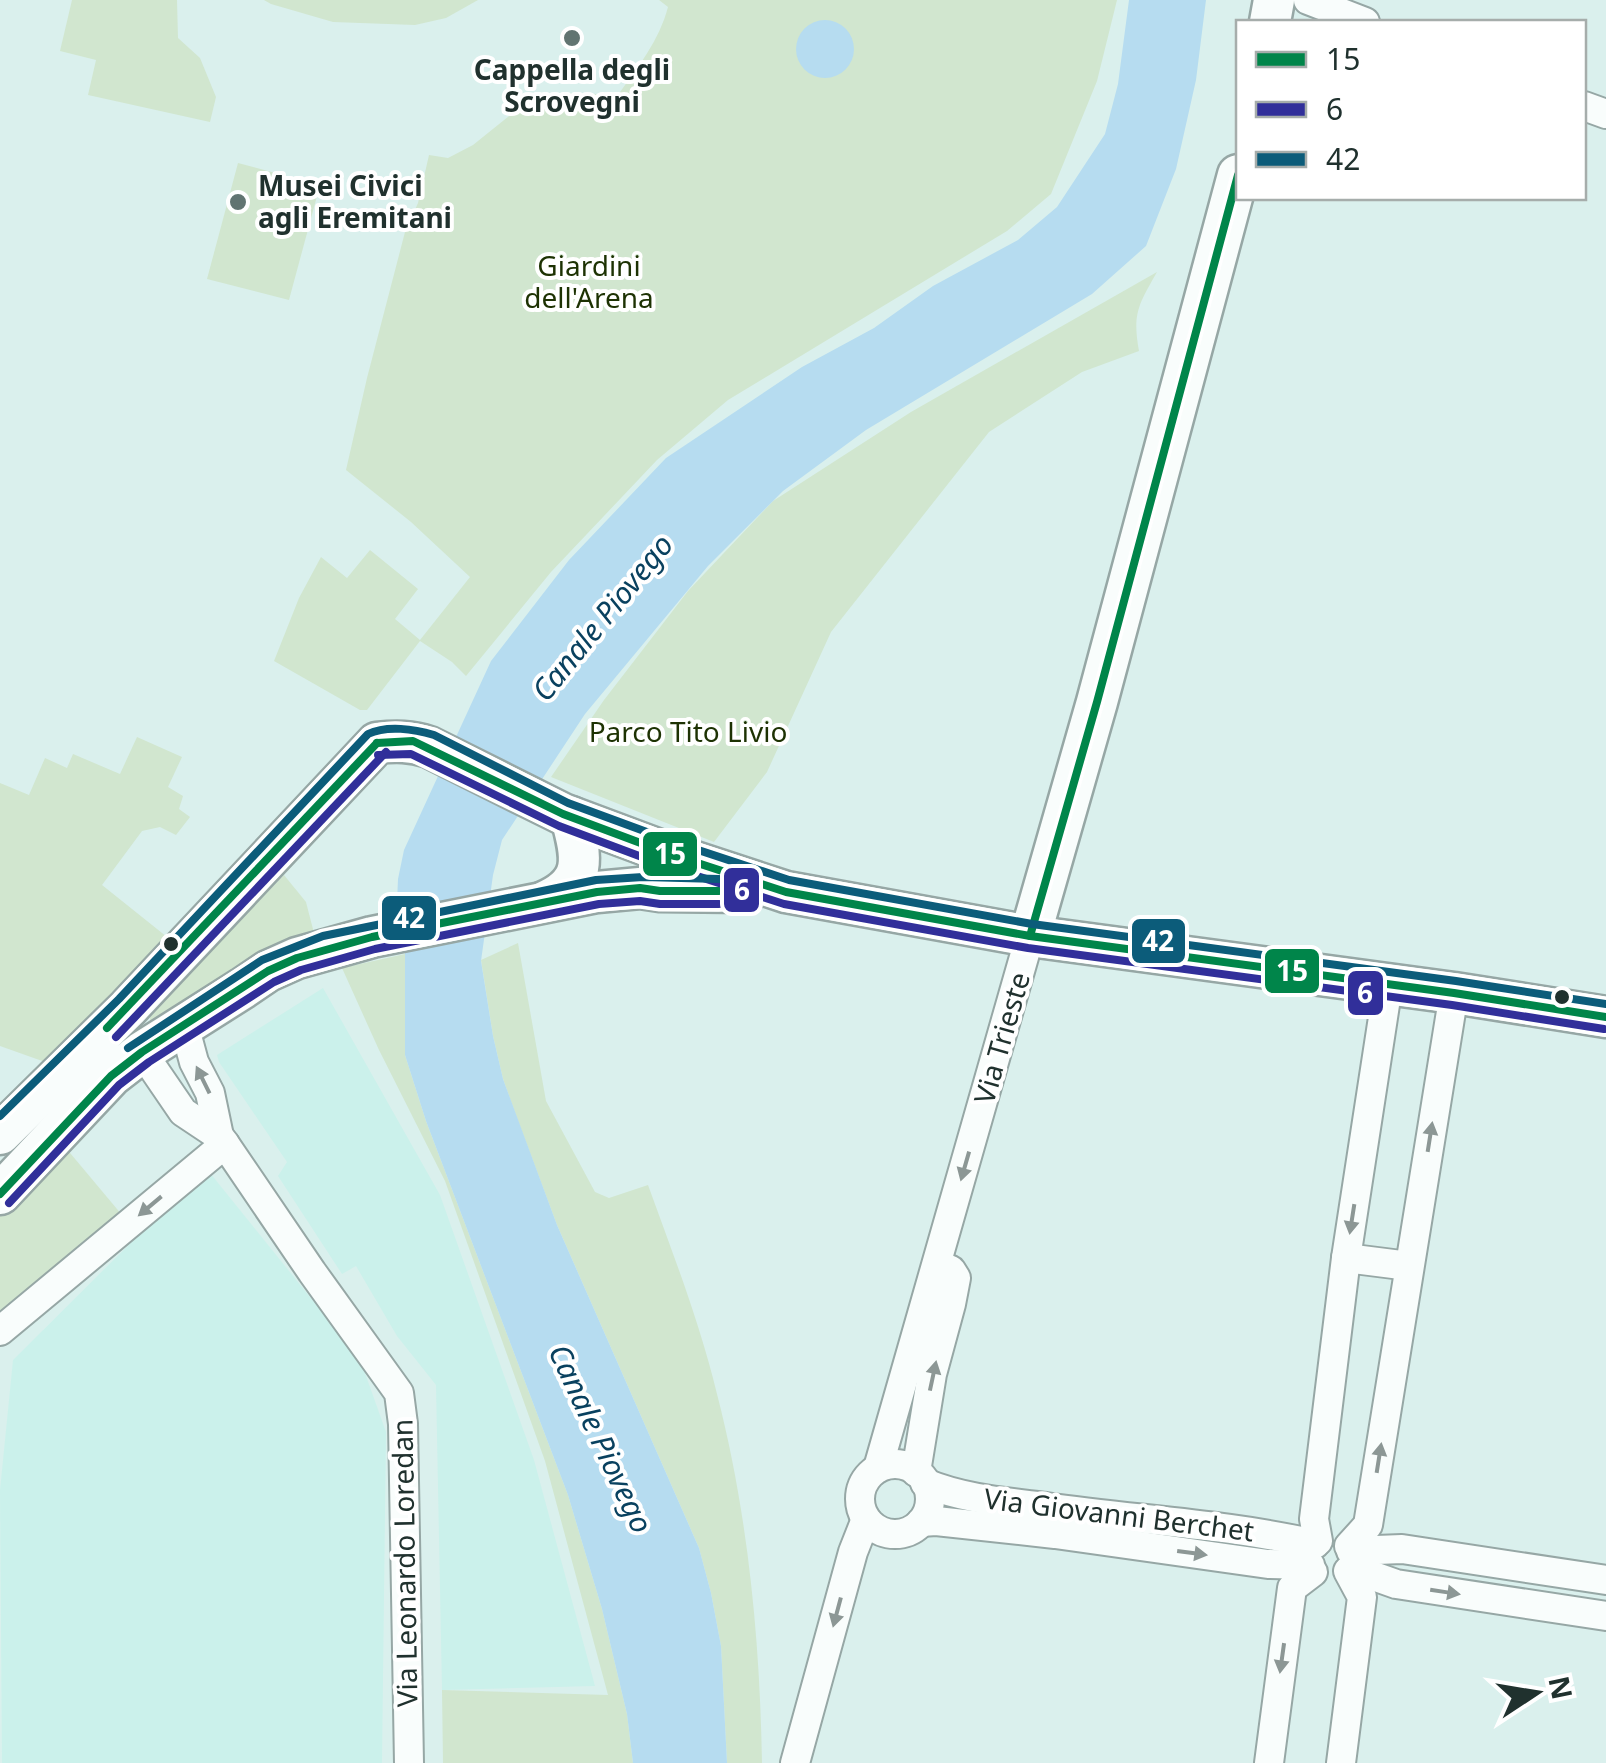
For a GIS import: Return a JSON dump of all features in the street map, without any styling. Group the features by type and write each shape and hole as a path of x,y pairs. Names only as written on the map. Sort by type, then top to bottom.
{"street":[{"path":"1308,0 1360,20"},
{"name":"Via Trieste","path":"796,1763 866,1520 861,1491 878,1468 937,1264 1117,627 1236,181"},
{"path":"4,1124 128,1008 377,743 412,742 429,748 567,815 786,892 1030,936 1454,993 1606,1018"},
{"path":"539,904 564,894 576,878 578,842 567,815"},
{"path":"0,1194 111,1076 184,1025 297,958 372,937 597,892 640,888 786,892"},
{"path":"1388,985 1346,1258 1314,1519 1314,1556 1320,1578 1335,1580 1368,1525 1454,993"},
{"path":"128,1008 132,1040 183,1112 222,1140"},
{"path":"184,1025 194,1062 210,1093 222,1140"},
{"path":"0,1331 222,1140"},
{"name":"Via Leonardo Loredan","path":"222,1140 399,1393 403,1424 409,1763"},
{"path":"1346,1258 1409,1266"},
{"path":"866,1520 880,1531 898,1534 921,1522 929,1503 921,1477 932,1374 956,1278 951,1270 937,1264"},
{"path":"878,1468 894,1464 910,1468 921,1477"},
{"name":"Via Giovanni Berchet","path":"921,1477 962,1496 1272,1535 1314,1556"},
{"name":"Via Giovanni Berchet","path":"921,1522 1055,1534 1268,1564 1314,1556"},
{"path":"1268,1763 1292,1588 1331,1537 1338,1538 1350,1559 1362,1597 1340,1763"},
{"path":"1350,1559 1402,1549 1606,1580"},
{"path":"1350,1559 1396,1584 1606,1616"}],"shaded area":[{"path":"323,988 440,1195 534,1460 595,1686 442,1690 436,1385 397,1336 356,1266 342,1274 278,1176 287,1162 217,1055"},
{"path":"206,1168 360,1359 386,1432 382,1763 2,1763 0,1490 13,1360"}],"green space":[{"path":"72,0 177,0 178,38 200,58 216,97 210,122 88,95 96,60 60,51"},
{"path":"264,0 478,0 446,18 415,25 333,22"},
{"name":"Giardini dell'Arena","path":"659,0 1117,0 1097,81 1051,194 1007,231 728,400 657,460 551,572 466,676 420,641 367,710 360,710 274,661 299,598 321,557 347,578 370,550 418,589 395,619 420,640 470,577 411,522 346,470 405,232 418,203 429,155 448,158 473,145 530,99 574,93 618,95 659,31 668,7"},
{"path":"238,163 320,185 289,300 207,279"},
{"name":"Parco Tito Livio","path":"1157,272 1139,309 1139,351 1082,372 989,432 831,632 767,772 714,842 551,777 688,591 773,501 911,412"},
{"path":"137,737 182,757 168,787 183,796 179,809 190,817 176,835 160,827 142,831 102,885 167,937 45,1062 0,1046 0,783 29,795 45,758 67,768 73,754 120,774"},
{"path":"284,875 306,902 315,937 153,1026 150,1013"},
{"path":"518,943 546,1101 595,1192 609,1198 648,1185 703,1341 728,1439 744,1531 755,1624 762,1763 727,1763 721,1646 699,1548 557,1225 503,1079 481,960"},
{"path":"405,954 405,1055 426,1121 568,1495 602,1609 627,1714 633,1763 443,1763 442,1690 608,1695 545,1461 445,1181 342,968"},
{"path":"60,1141 122,1215 0,1319 0,1201"}],"water":[{"name":"Canale Piovego","path":"1129,0 1206,0 1196,80 1176,169 1146,246 1092,294 866,430 783,491 708,566 585,714 502,840 481,961 503,1079 557,1225 699,1548 721,1646 727,1763 633,1763 627,1714 602,1609 568,1495 426,1121 405,1055 405,954 397,902 404,850 491,661 569,560 666,458 802,367 874,328 933,286 1018,240 1057,207 1105,134 1118,84"},
{"path":"825,20 846,28 854,49 846,70 825,78 804,70 796,49 804,28"}],"transit line":[{"name":"15","path":"1030,936 1236,182"},
{"name":"42","path":"0,1116 119,999 368,734 392,729 434,735 568,803 789,880 1032,924 1606,1004"},
{"name":"15","path":"377,743 413,741 563,814 786,892 1030,936 1606,1017"},
{"name":"15","path":"107,1028 377,743"},
{"name":"6","path":"116,1037 386,752"},
{"name":"6","path":"378,755 411,754 559,826 784,904 1028,948 1604,1029"},
{"name":"42","path":"128,1048 262,960 323,936 596,880 719,879"},
{"name":"15","path":"0,1194 111,1076 268,971 297,958 372,937 597,892 640,888 719,891"},
{"name":"6","path":"9,1203 119,1085 274,982 301,970 375,949 599,904 719,904"}],"place":[{"name":"Cappella degli Scrovegni","path":"572,38"},
{"name":"Musei Civici agli Eremitani","path":"238,202"}]}
